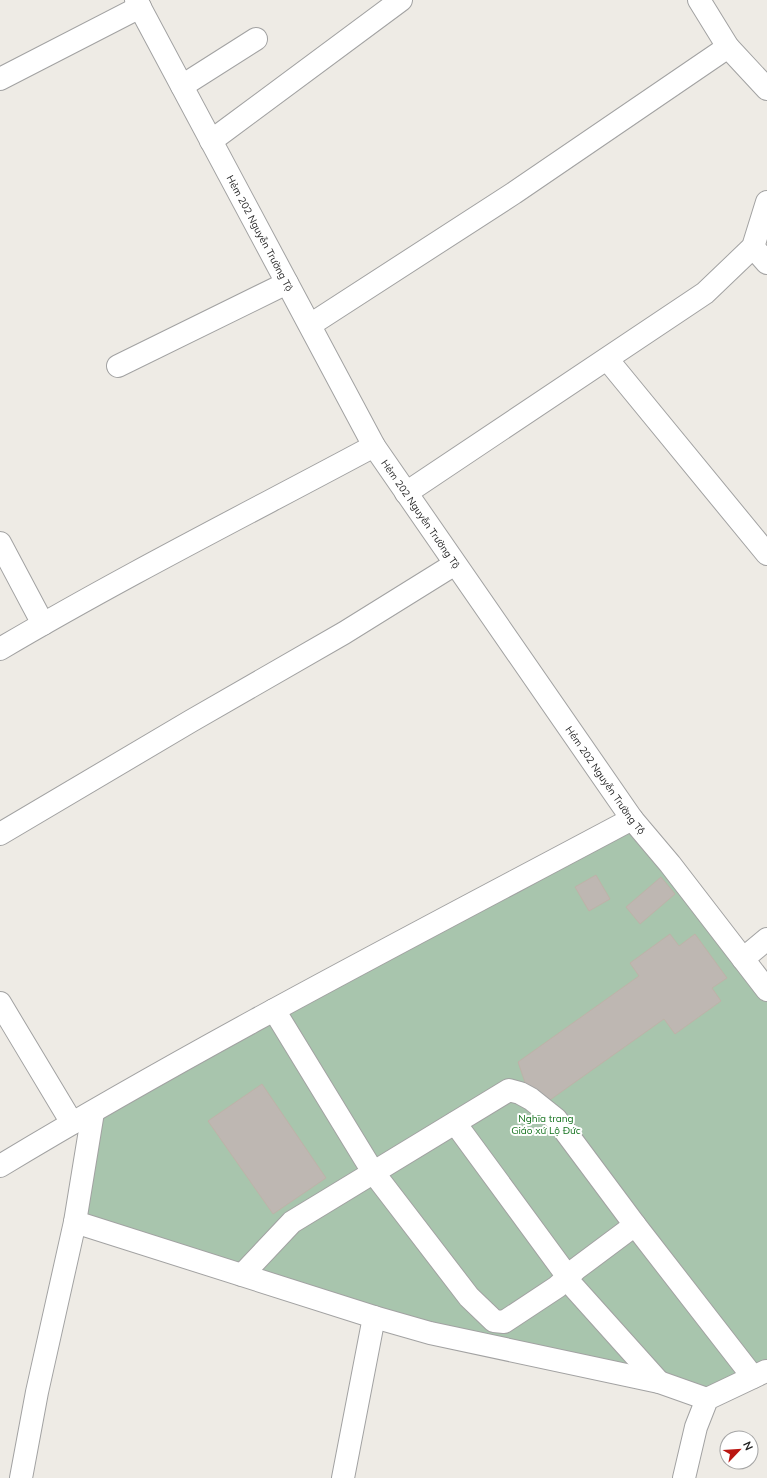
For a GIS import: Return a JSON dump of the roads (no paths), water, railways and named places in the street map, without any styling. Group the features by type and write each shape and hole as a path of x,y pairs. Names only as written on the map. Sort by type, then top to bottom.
{"street":[{"path":"211,141 401,0"},
{"path":"699,0 728,47 767,89"},
{"path":"0,79 138,3"},
{"name":"Hẻm 202 Nguyễn Trường Tộ","path":"138,3 374,446 632,819 670,864 767,990"},
{"path":"182,86 256,38"},
{"path":"310,325 514,193 728,47"},
{"path":"406,492 607,359 760,255 767,202"},
{"path":"118,366 287,282"},
{"path":"607,359 767,554"},
{"path":"0,649 43,624 374,446"},
{"path":"0,543 43,624"},
{"path":"0,834 191,721 344,633 455,564"},
{"path":"0,1166 72,1123 274,1010 632,819"},
{"path":"744,959 767,939"},
{"path":"0,1003 72,1123"},
{"path":"274,1010 373,1172 469,1297 494,1321 504,1322 557,1286 576,1269 635,1225"},
{"path":"75,1222 374,1317 430,1333 659,1382 706,1399 760,1374 635,1225 556,1119 531,1099 520,1093 509,1090 292,1222 242,1275"},
{"path":"21,1478 37,1392 75,1222 93,1112"},
{"path":"455,1123 568,1277 571,1284 659,1382"},
{"path":"343,1478 374,1317"},
{"path":"684,1478 696,1427 706,1399"}],"park label":[{"name":"Nghĩa trang Giáo xứ Lộ Đức","path":"546,1124"}]}
